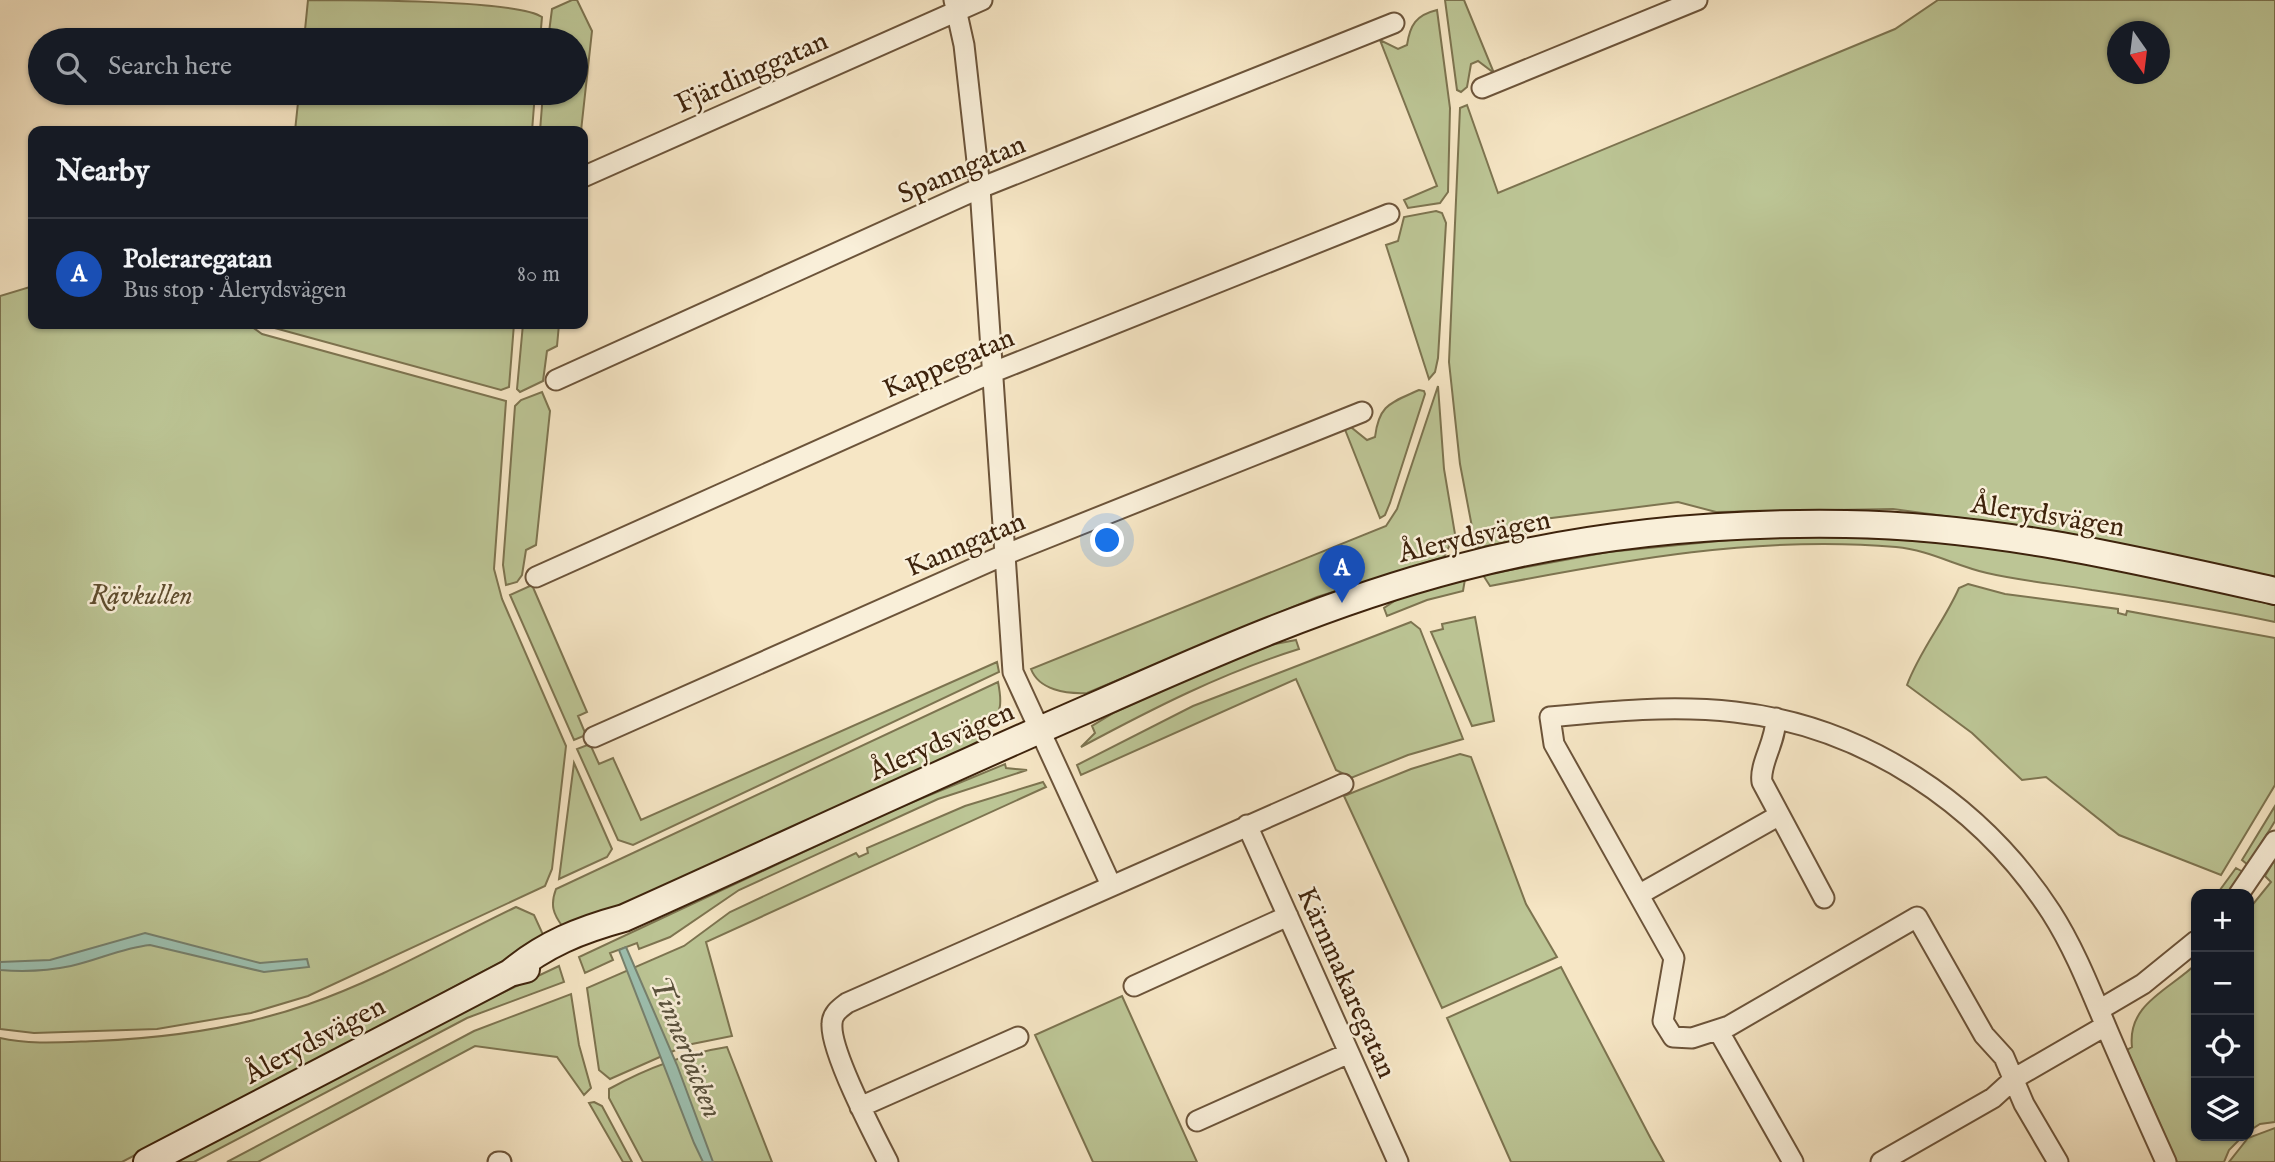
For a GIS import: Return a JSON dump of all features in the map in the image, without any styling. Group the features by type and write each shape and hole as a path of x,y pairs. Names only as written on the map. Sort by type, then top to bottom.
{"main road":[{"name":"Ålerydsvägen","path":"147,1162 510,973 537,951 577,931 624,918 1220,651 1392,587 1459,568 1558,547 1693,529 1846,524 2018,537 2275,591"}],"street":[{"name":"Fjärdinggatan","path":"588,175 956,5 982,0"},
{"path":"1482,88 1697,0"},
{"path":"956,5 980,188 990,373 1013,672 1111,885"},
{"name":"Spanngatan","path":"556,380 980,188 1394,23"},
{"name":"Kappegatan","path":"536,577 990,373 1389,214"},
{"name":"Kanngatan","path":"594,737 1004,555 1362,412"},
{"path":"2058,1162 2024,1104 2015,1077 2004,1057 1984,1035 1917,917 1729,1026 1692,1038 1673,1037 1663,1021 1674,972 1674,958 1554,744 1550,717 1655,709 1734,712 1776,718 1834,735 1871,751 1915,776 1973,821 2013,861 2051,913 2069,944 2165,1162"},
{"path":"1776,718 1772,748 1761,775 1779,816 1824,898"},
{"path":"888,1162 860,1107 833,1036 831,1024 836,1011 847,1003 1111,885 1343,785"},
{"path":"1640,894 1779,816"},
{"name":"Kärnmakaregatan","path":"1247,825 1398,1162"},
{"path":"2242,889 2275,841"},
{"path":"1134,986 1288,916"},
{"path":"1881,1162 1993,1098 2015,1077 2102,1018 2191,945"},
{"path":"1718,1030 1793,1162"},
{"path":"860,1107 1018,1037"},
{"path":"1196,1121 1349,1053"}],"green space":[{"path":"308,0 468,4 527,11 542,17 541,28 305,28"},
{"path":"577,0 592,31 588,67 588,28 550,28 552,9"},
{"path":"1445,0 1464,0 1494,73 1478,61 1471,64 1467,87 1461,92 1457,90"},
{"path":"1938,0 2275,0 2275,577 2061,532 1893,509 1716,512 1678,502 1536,520 1522,539 1476,548 1460,464 1449,362 1460,108 1467,105 1498,193 1895,29"},
{"path":"1437,10 1450,108 1448,192 1440,203 1408,208 1404,200 1437,186 1380,40 1398,49 1407,45 1415,22"},
{"path":"298,105 534,105 532,126 296,126"},
{"path":"542,105 584,105 582,126 540,126"},
{"path":"1436,211 1442,213 1446,223 1438,358 1435,372 1429,379 1386,245 1398,241 1404,217"},
{"name":"Rävkullen","path":"28,288 28,329 255,329 262,334 506,401 494,569 502,599 566,746 552,869 545,886 308,996 251,1013 157,1029 34,1033 0,1029 0,296"},
{"path":"278,329 514,329 509,387 501,390"},
{"path":"523,329 559,329 557,346 547,351 543,381 520,392 517,389"},
{"path":"1438,386 1444,469 1455,534 1444,557 1317,597 1087,693 1054,689 1040,682 1035,676 1031,669 1386,526 1397,509"},
{"path":"1419,390 1425,394 1390,503 1385,515 1380,518 1344,427 1352,428 1367,440 1375,437 1383,411 1401,398"},
{"path":"542,392 550,411 536,545 526,550 522,575 517,582 506,585 503,565 515,406 521,400"},
{"path":"1759,537 1916,541 2043,555 2143,574 2275,605 2275,622 2000,576 1920,551 1896,547 1794,544 1743,547 1641,559 1490,586 1483,575 1608,552"},
{"path":"1465,579 1463,591 1427,600 1387,616 1384,608 1399,598"},
{"path":"1968,584 2005,594 2118,609 2118,613 2126,615 2127,611 2275,638 2275,785 2221,875 2119,835 2046,777 2022,780 1972,733 1907,685 1918,660 1959,588"},
{"path":"532,585 587,712 578,716 586,735 574,740 510,595"},
{"path":"1475,617 1494,721 1472,726 1431,632 1443,629 1442,624"},
{"path":"1411,622 1420,629 1463,739 1408,755 1351,778 1336,770 1296,679 1081,775 1077,765 1193,706"},
{"path":"1296,640 1299,649 1215,681 1081,747 1095,733 1092,726 1115,712 1255,648"},
{"path":"997,662 999,672 633,845 618,840 577,749 590,744 599,764 613,758 641,820"},
{"path":"998,682 1000,706 989,727 992,733 961,751 574,927 563,927 557,918 553,905 556,889"},
{"path":"1460,754 1471,757 1526,904 1557,957 1442,1008 1344,796 1411,769"},
{"path":"574,763 612,849 607,857 559,879"},
{"path":"1005,764 1006,768 1027,770 938,799 739,890 670,937 639,949 637,943 610,953 613,960 585,973 579,957 891,811"},
{"path":"1043,782 1046,787 706,942 732,1036 687,1045 610,1079 599,1070 587,988 684,946 730,912 856,853 859,857 868,853 867,848 965,806"},
{"path":"2275,806 2275,821 2248,865 2242,860"},
{"path":"2275,859 2275,1122 2254,1128 2254,903 2271,882 2265,876"},
{"path":"2236,868 2243,872 2230,889 2221,889"},
{"path":"516,907 534,915 545,939 122,1162 0,1162 0,1038 23,1042 123,1040 204,1030 257,1019 309,1004 362,983"},
{"path":"559,966 564,982 467,1018 194,1162 174,1162 468,1009"},
{"path":"1561,967 1664,1162 1511,1162 1447,1018"},
{"path":"2191,968 2191,1141 2238,1141 2229,1150 2224,1162 2177,1162 2127,1050 2132,1047 2132,1032 2143,1009"},
{"path":"571,994 579,1045 591,1088 584,1095 557,1057 475,1046 258,1162 227,1162 474,1031"},
{"path":"1122,996 1197,1162 1093,1162 1035,1035"},
{"path":"727,1047 772,1162 643,1162 609,1098 609,1089 666,1063"},
{"path":"589,1103 602,1106 632,1162 623,1162"},
{"path":"2275,1128 2275,1162 2229,1162 2246,1141 2254,1141 2254,1136"}],"shaded area":[{"path":"145,933 260,963 307,959 309,967 264,972 150,945 62,968 36,971 0,970 0,962 50,960"},
{"path":"626,947 677,1065 713,1162 703,1162 694,1143 619,950"}],"place":[{"name":"Poleraregatan","path":"1342,603"}],"water label":[{"name":"Tinnerbäcken","path":"687,1047"}]}
